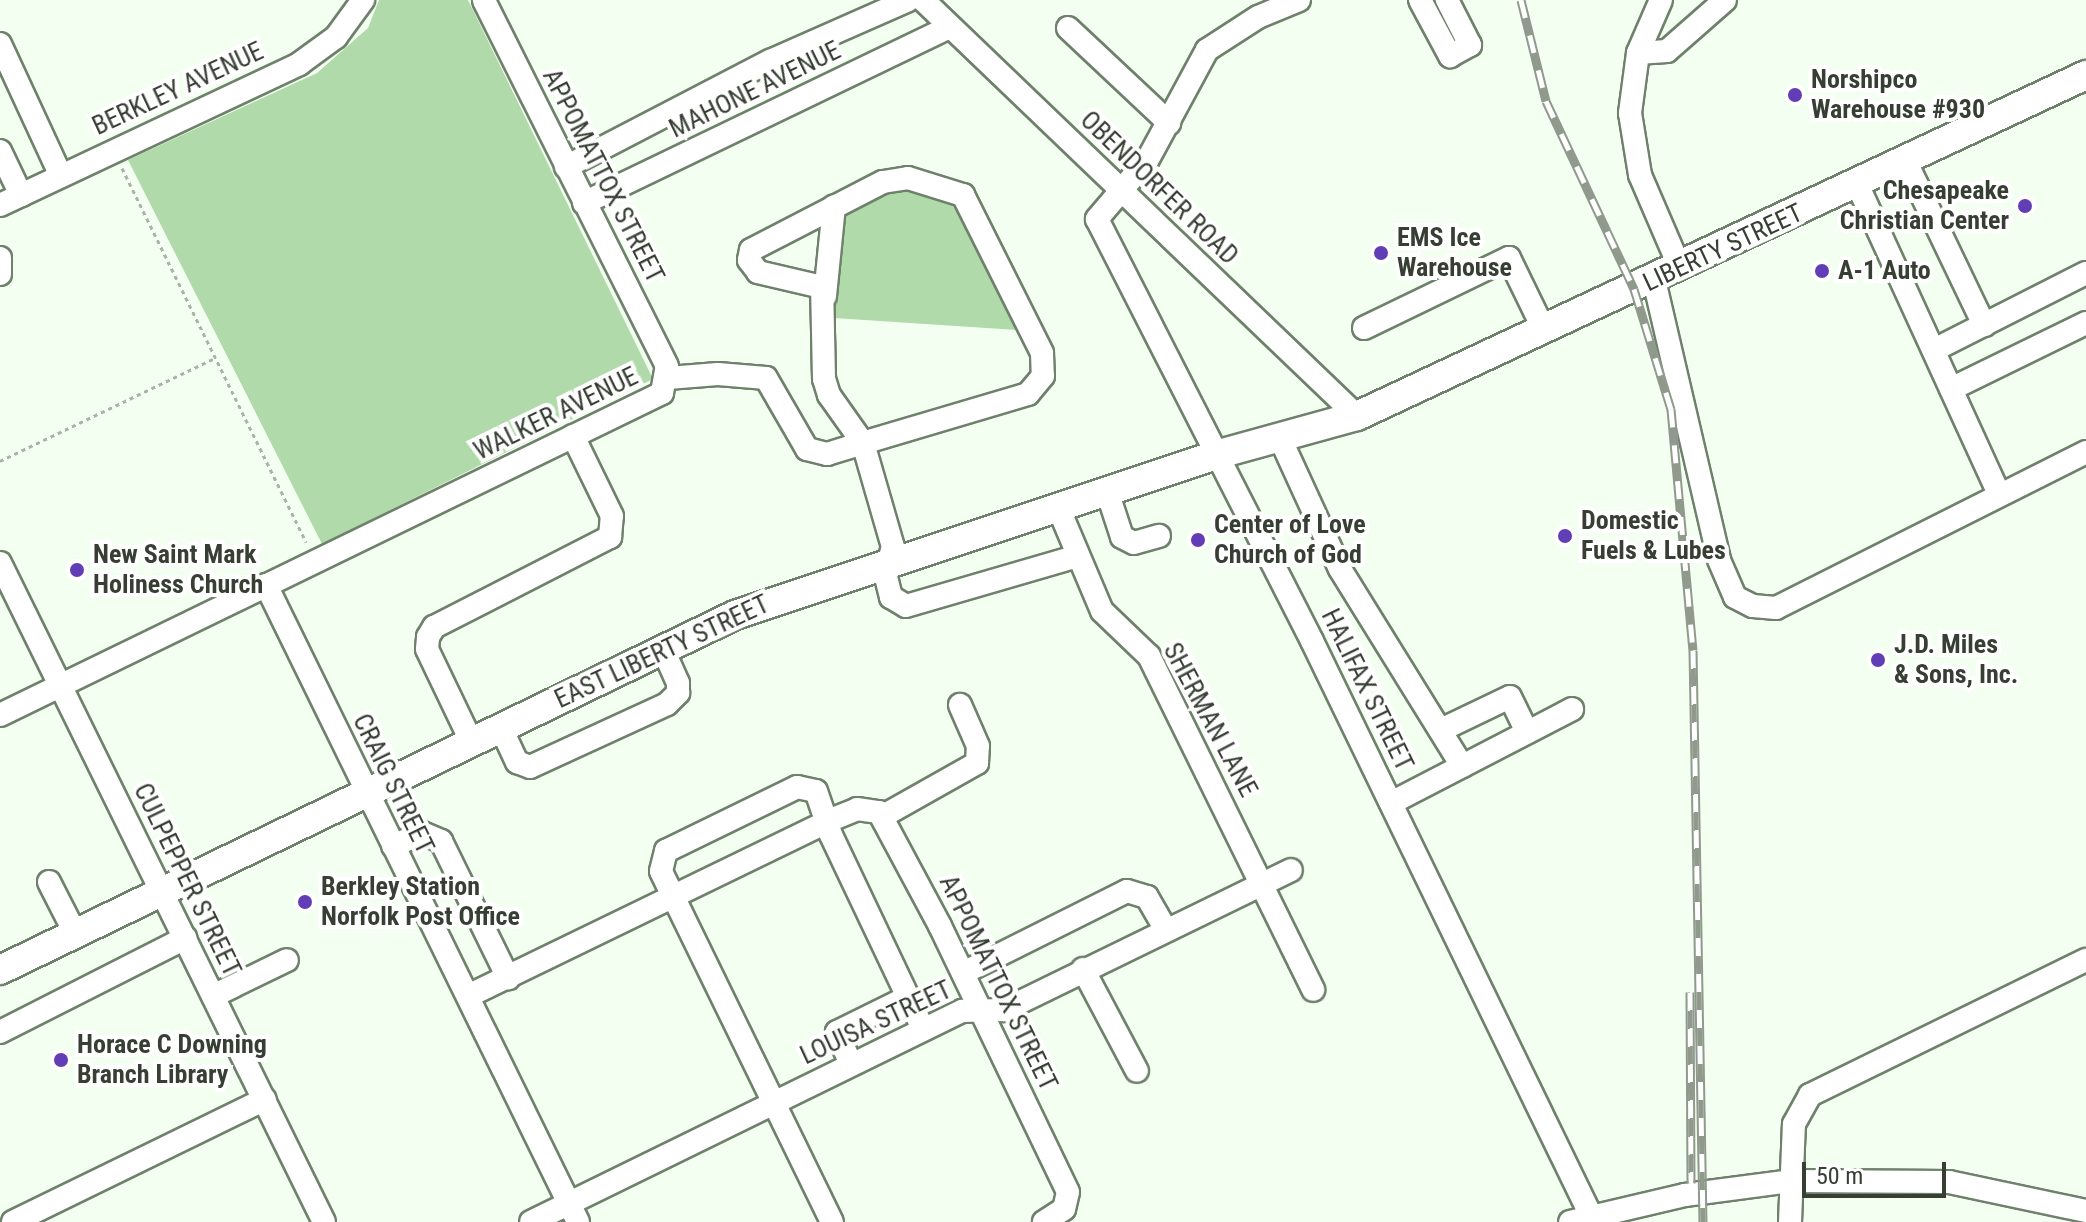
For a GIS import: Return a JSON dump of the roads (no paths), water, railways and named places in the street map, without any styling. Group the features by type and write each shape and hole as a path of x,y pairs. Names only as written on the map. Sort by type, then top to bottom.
{"main road":[{"name":"LIBERTY STREET","path":"1357,416 1858,186 2086,75"},
{"name":"EAST LIBERTY STREET","path":"0,970 663,650 787,594 1219,454 1357,416"}],"street":[{"name":"BERKLEY AVENUE","path":"0,205 316,53 363,0"},
{"name":"APPOMATTOX STREET","path":"484,0 667,366 668,378"},
{"name":"MAHONE AVENUE","path":"566,167 770,61 908,0"},
{"name":"OBENDORFER ROAD","path":"923,0 1357,416"},
{"path":"1121,191 1169,123 1207,50 1258,17 1299,0"},
{"path":"1420,0 1450,56 1470,45 1447,0"},
{"path":"1661,0 1638,53 1630,113 1640,175 1680,268"},
{"path":"1638,53 1667,51 1725,0"},
{"name":"MAHONE AVENUE","path":"584,203 950,27"},
{"path":"1068,28 1169,123"},
{"path":"0,44 61,176"},
{"path":"0,151 21,195"},
{"path":"1906,162 1984,325"},
{"path":"825,296 815,282 758,272 749,260 757,243 883,182 908,178 963,195 1042,353 1045,365 1038,386 1028,394 863,443"},
{"path":"1858,186 1999,494"},
{"name":"HALIFAX STREET","path":"1121,191 1097,219 1219,454 1391,803 1585,1220"},
{"path":"838,204 820,359 829,395 863,443 893,547 885,573 891,597 906,606 1078,556"},
{"path":"0,258 0,274"},
{"path":"1364,328 1509,258 1544,330"},
{"path":"1934,350 2086,273"},
{"path":"1654,280 1719,560 1735,597 1753,606 1776,608 2086,452"},
{"path":"1951,389 2086,323"},
{"name":"WALKER AVENUE","path":"0,715 573,436 654,401 668,378 718,374 766,378 807,449 827,454 863,443"},
{"path":"472,743 427,649 428,637 434,627 610,537 612,516 573,436"},
{"path":"1280,438 1340,569 1462,766"},
{"path":"1107,491 1122,537 1134,543 1159,536"},
{"name":"SHERMAN LANE","path":"1058,507 1102,611 1149,656 1264,881 1313,990"},
{"name":"CULPEPPER STREET","path":"0,563 324,1222"},
{"name":"CRAIG STREET","path":"266,585 573,1213"},
{"path":"501,728 517,762 530,767 667,704 678,693 678,683 663,650"},
{"path":"1441,730 1510,697 1527,732"},
{"path":"468,996 674,900 828,821 857,809 883,816 977,763 978,746 960,705"},
{"path":"1391,803 1572,709"},
{"path":"832,1222 661,871 666,851 797,787 821,795 828,821 923,1029"},
{"name":"APPOMATTOX STREET","path":"883,816 963,973 1068,1192 1064,1209 1044,1222"},
{"path":"393,846 422,833 441,841 508,978"},
{"name":"LOUISA STREET","path":"531,1222 573,1213 772,1103 923,1029 962,1011 1004,1010 1165,928 1291,870"},
{"path":"49,882 75,933"},
{"path":"963,973 1127,891 1147,897 1165,928"},
{"path":"0,1032 185,938"},
{"path":"213,996 287,960"},
{"path":"1790,1222 1794,1124 1810,1095 2086,960"},
{"path":"1083,969 1137,1071"},
{"path":"851,1064 837,1032 908,997"},
{"path":"13,1222 265,1099"},
{"path":"1585,1220 1685,1195 1792,1181 1949,1182 2086,1211"}],"railway":[{"path":"1521,0 1546,101 1634,289 1671,409 1693,650 1703,1222"},
{"path":"1690,992 1691,1183"}],"place":[{"name":"Norshipco Warehouse #930","path":"1795,95"},
{"name":"Chesapeake Christian Center","path":"2025,206"},
{"name":"EMS Ice Warehouse","path":"1381,253"},
{"name":"A-1 Auto","path":"1822,271"},
{"name":"Domestic Fuels & Lubes","path":"1565,536"},
{"name":"Center of Love Church of God","path":"1198,540"},
{"name":"New Saint Mark Holiness Church","path":"77,570"},
{"name":"J.D. Miles & Sons, Inc.","path":"1878,660"},
{"name":"Berkley Station Norfolk Post Office","path":"305,902"},
{"name":"Horace C Downing Branch Library","path":"61,1060"}]}
